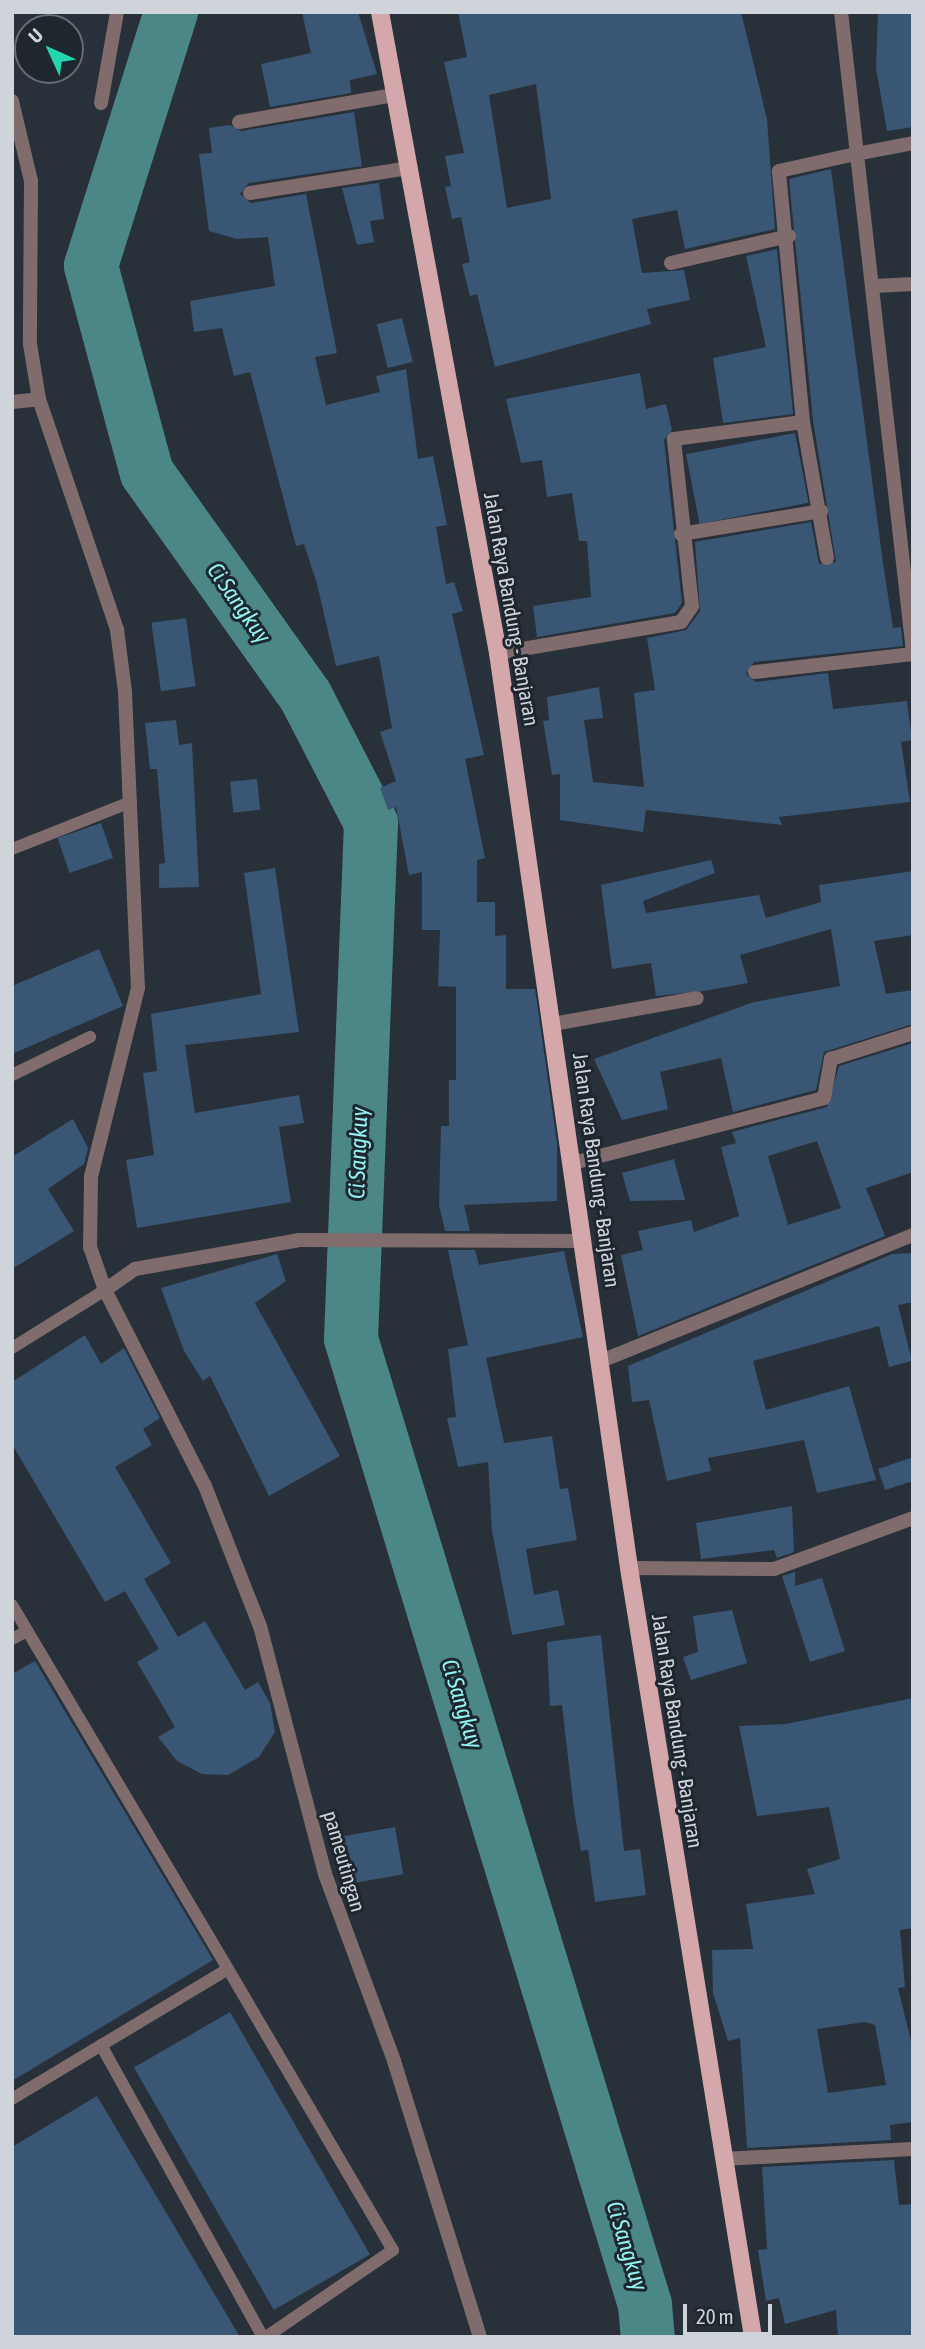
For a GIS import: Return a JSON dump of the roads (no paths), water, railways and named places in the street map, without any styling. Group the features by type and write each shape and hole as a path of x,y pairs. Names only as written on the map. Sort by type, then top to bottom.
{"main road":[{"name":"Jalan Raya Bandung - Banjaran","path":"380,12 498,653 554,1024 629,1568 753,2337"}],"street":[{"path":"101,103 117,12"},
{"path":"755,672 913,653 907,540 841,12"},
{"path":"239,122 394,95"},
{"name":"pameutingan","path":"12,101 31,181 30,344 39,399 117,630 131,802 138,988 91,1177 88,1221 105,1290 164,1400 260,1626 325,1874 394,2061 480,2337"},
{"path":"860,153 854,154 913,143"},
{"path":"827,558 821,510 803,422 789,236 779,171 860,153"},
{"path":"250,193 410,168"},
{"path":"671,263 789,236"},
{"path":"876,286 871,287 913,284"},
{"path":"12,402 39,399"},
{"path":"498,653 681,622 692,606 681,534 674,439 803,422"},
{"path":"681,534 821,510"},
{"path":"554,1024 697,998"},
{"path":"573,1163 824,1098 831,1059 913,1033"},
{"path":"601,1361 913,1235"},
{"path":"105,1290 135,1269 299,1240 392,1238 584,1241"},
{"path":"629,1568 774,1569 913,1518"},
{"path":"723,2159 913,2149"}],"lane":[{"path":"12,849 131,802"},
{"path":"12,1075 90,1037"},
{"path":"12,1348 105,1290"},
{"path":"12,1605 393,2250 264,2337 101,2045"},
{"path":"12,1639 27,1631"},
{"path":"12,2099 228,1969"}],"waterway":[{"name":"Ci Sangkuy","path":"171,12 91,266 147,473 306,697 371,823 351,1339 645,2305 648,2337"}]}
